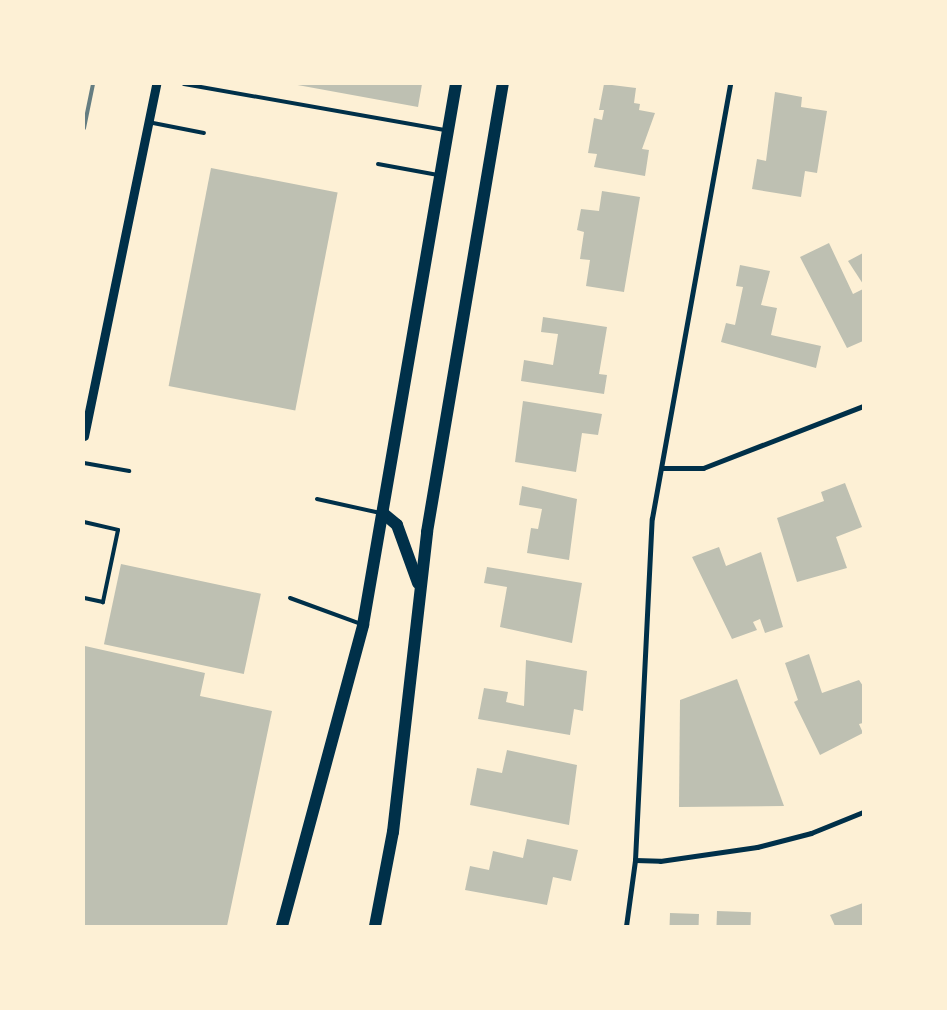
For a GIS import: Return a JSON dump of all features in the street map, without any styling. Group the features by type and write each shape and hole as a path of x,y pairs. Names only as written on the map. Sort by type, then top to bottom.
{"main road":[{"path":"282,926 363,625 384,514 456,84"},
{"path":"375,926 396,807 419,588 502,84"},
{"path":"384,514 397,525 419,588"}],"street":[{"path":"84,436 156,84"},
{"path":"626,926 635,860 652,518 730,84"},
{"path":"662,468 704,468 863,406"},
{"path":"635,860 660,861 757,847 811,833 863,812"}],"lane":[{"path":"184,84 235,95 448,130"},
{"path":"148,122 204,133"},
{"path":"378,164 440,175"},
{"path":"84,463 129,471"},
{"path":"316,500 384,514"},
{"path":"84,522 118,530 103,602 84,598"},
{"path":"290,598 363,625"}],"building":[{"path":"292,84 422,84 418,107"},
{"path":"604,84 636,88 634,103 640,104 639,110 655,113 642,149 649,150 645,176 594,167 597,154 588,153 594,118 602,120 604,110 599,110"},
{"path":"775,92 802,97 801,107 827,111 817,173 805,171 801,197 752,189 757,159 766,161"},
{"path":"211,168 338,193 295,411 169,386"},
{"path":"602,191 640,197 624,292 586,286 590,260 580,259 584,232 577,230 581,209 599,211"},
{"path":"829,243 853,294 863,289 863,341 847,348 800,257"},
{"path":"863,253 863,284 848,261"},
{"path":"740,265 770,271 761,305 777,308 771,335 821,346 816,368 721,342 726,323 735,325 743,287 736,286"},
{"path":"543,317 607,327 599,374 607,375 604,394 521,381 524,360 553,365 558,334 541,332"},
{"path":"523,401 602,414 598,435 582,433 576,472 515,462"},
{"path":"845,483 862,527 836,537 847,568 797,582 777,518 824,501 821,492"},
{"path":"522,486 577,499 569,560 527,553 531,528 538,529 542,509 519,505"},
{"path":"719,547 726,566 761,552 783,627 765,633 760,619 753,622 757,630 732,639 692,557"},
{"path":"121,564 261,594 244,674 104,644"},
{"path":"487,567 582,583 572,643 500,627 507,587 484,583"},
{"path":"85,646 205,673 200,696 272,711 227,926 84,926"},
{"path":"809,654 822,693 859,680 863,686 863,723 859,724 863,733 820,755 794,702 798,700 785,663"},
{"path":"526,660 587,671 583,711 574,709 570,735 478,719 484,688 508,692 506,702 524,706"},
{"path":"737,679 784,806 679,807 680,700"},
{"path":"507,750 577,765 569,825 470,805 477,768 502,773"},
{"path":"527,839 578,850 571,881 553,877 547,905 465,890 470,866 489,870 493,851 523,858"},
{"path":"863,903 863,926 835,926 830,915"},
{"path":"717,911 751,912 750,926 716,926"},
{"path":"670,913 699,914 699,926 670,926"}],"railway":[{"path":"84,128 93,84"}]}
